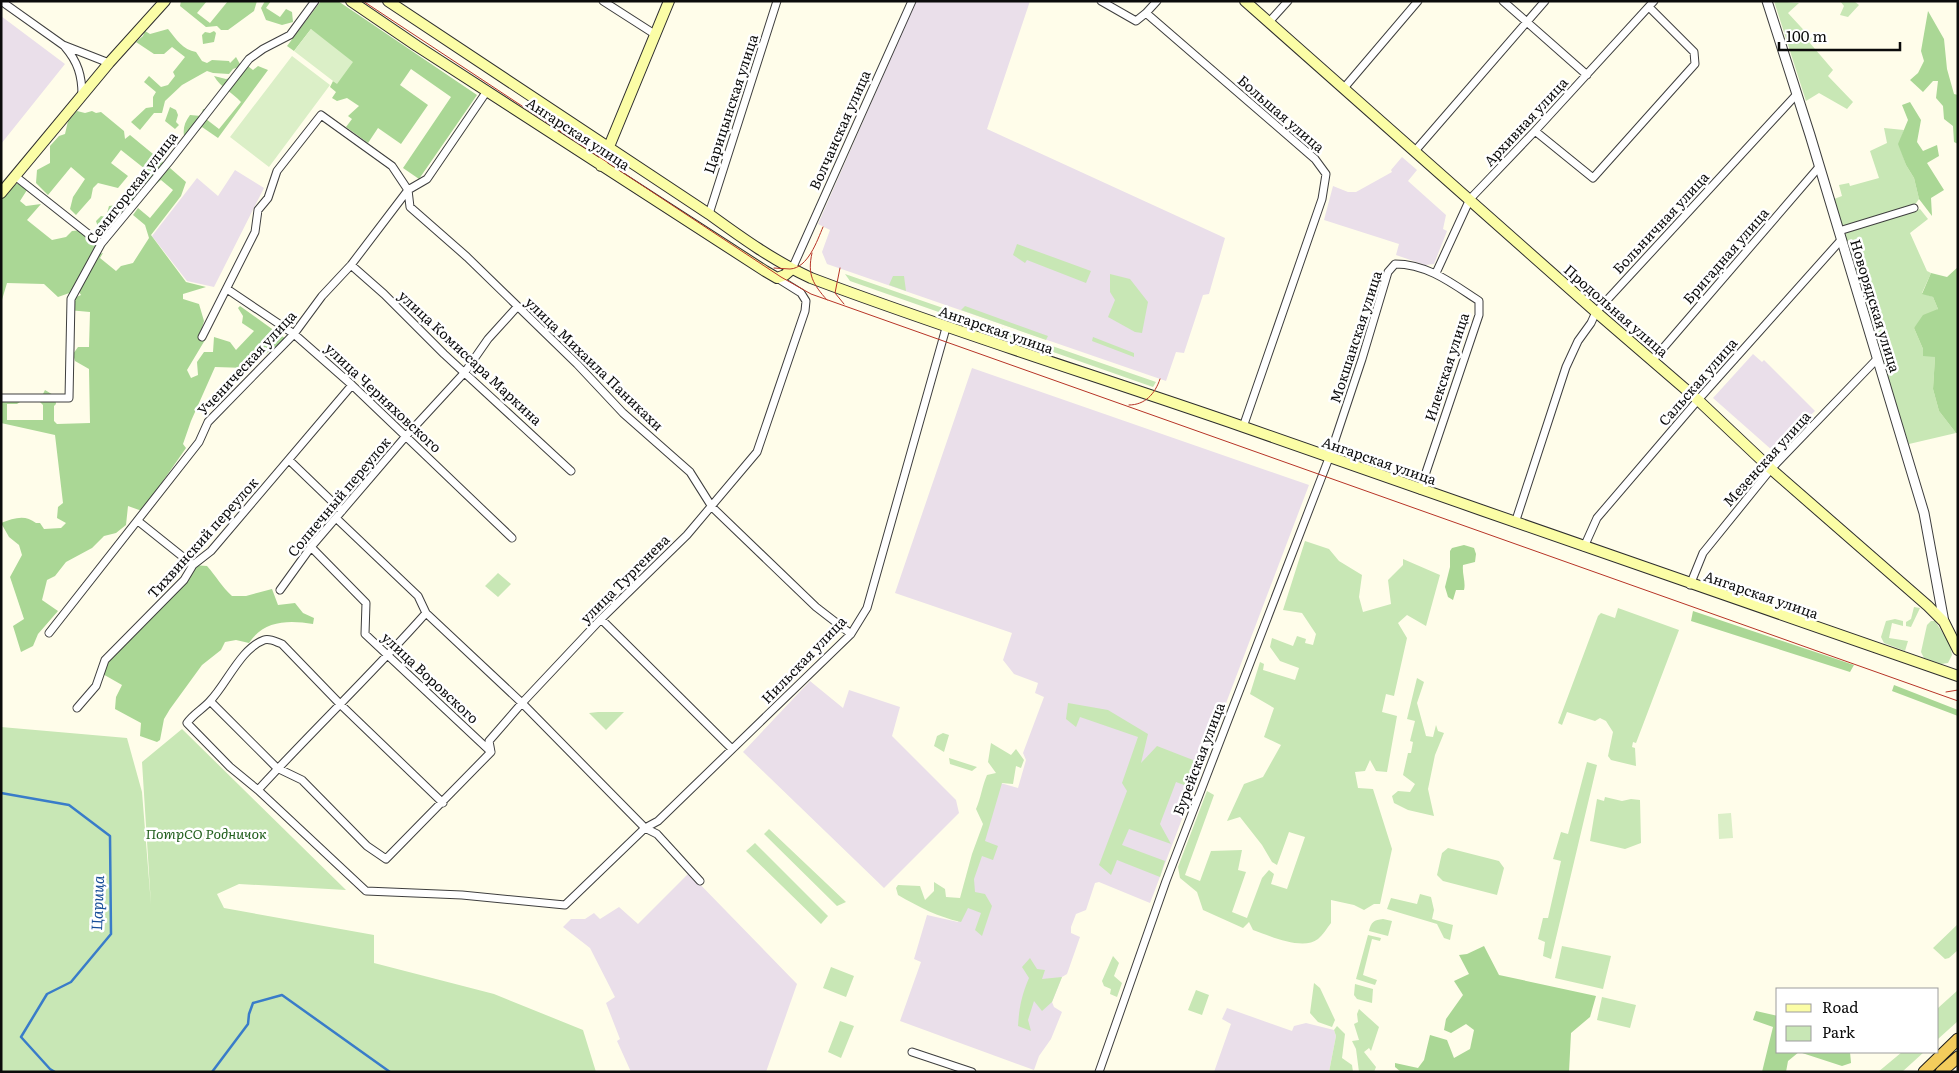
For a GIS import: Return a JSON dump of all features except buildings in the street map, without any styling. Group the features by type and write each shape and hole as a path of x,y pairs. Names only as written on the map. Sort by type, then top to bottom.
{"highway":[{"path":"1924,1072 1958,1039"},
{"path":"1941,1072 1958,1057"}],"main road":[{"path":"1,192 109,63 165,1"},
{"name":"Ангарская улица","path":"350,1 601,166 784,276 835,287 946,328 1243,427 1690,585 1958,676"},
{"name":"Ангарская улица","path":"388,1 709,214 749,244 784,276"},
{"path":"601,166 669,1"},
{"name":"Продольная улица","path":"1245,1 1698,400 1771,469 1928,606 1944,622 1950,637 1958,649"}],"street":[{"path":"2,1 63,45 73,56 80,68 82,95"},
{"name":"Семигорская улица","path":"1,398 69,398 71,299 101,244 249,59 263,48 290,34 315,1"},
{"path":"603,1 656,35"},
{"name":"Царицынская улица","path":"709,214 777,1"},
{"name":"Волчанская улица","path":"784,276 912,1"},
{"path":"1102,1 1136,21 1157,1"},
{"path":"1269,22 1288,1"},
{"path":"1344,88 1418,1"},
{"path":"1503,1 1587,75"},
{"path":"1415,151 1545,1"},
{"name":"Новорядская улица","path":"1767,1 1924,513 1944,622"},
{"path":"1535,131 1593,178 1695,64 1694,52 1651,4"},
{"name":"Архивная улица","path":"1436,273 1470,199 1651,4"},
{"name":"Большая улица","path":"1146,13 1315,159 1326,174 1322,199 1243,427"},
{"path":"63,45 109,63"},
{"name":"Ученическая улица","path":"49,633 199,442 208,422 294,334 322,296 351,265 408,190 427,179 486,91"},
{"name":"Больничная улица","path":"1515,523 1566,367 1578,341 1591,323 1596,312 1797,94"},
{"name":"улица Михаила Паникахи","path":"227,289 255,232 258,210 268,198 277,171 321,115 392,166 408,190 410,207 467,258 577,364 623,412 690,472 712,507 816,607 851,634"},
{"name":"Бригадная улица","path":"1652,361 1819,167"},
{"path":"15,176 101,244"},
{"path":"1840,236 1914,208"},
{"name":"Сальская улица","path":"1584,547 1597,518 1840,236"},
{"name":"Мокшанская улица","path":"1329,458 1362,359 1388,272 1395,264 1406,264 1436,273"},
{"name":"улица Комиссара Маркина","path":"351,265 572,471"},
{"name":"Илекская улица","path":"1420,490 1479,315 1479,301 1436,273"},
{"name":"улица Тургенева","path":"277,768 302,780 367,846 386,859 491,752 490,741 522,703 601,619 686,535 712,507 757,452 805,311 806,301 801,293 784,276"},
{"path":"202,337 227,289"},
{"name":"улица Черняховского","path":"227,289 294,334 352,385 512,538"},
{"name":"Солнечный переулок","path":"280,590 336,518 406,436 465,372 488,339 517,307"},
{"name":"Нильская улица","path":"258,790 366,892 462,896 565,905 645,828 658,821 851,634 866,608 946,328"},
{"name":"Мезенская улица","path":"1690,585 1703,553 1771,469 1877,360"},
{"name":"Тихвинский переулок","path":"77,708 96,686 105,660 184,580 193,565 211,551 352,385"},
{"name":"Бурейская улица","path":"1099,1072 1166,882 1329,458"},
{"path":"290,460 342,511"},
{"path":"336,518 418,596 426,613 522,703 645,828 657,834 700,880"},
{"path":"138,521 193,565"},
{"name":"улица Воровского","path":"311,548 366,604 365,634 387,657 491,752"},
{"path":"426,613 387,657 340,704 277,768 258,790 230,767 188,723 198,710 210,701 237,664 253,646 264,640 271,639 282,644 340,704 443,803"},
{"path":"601,619 732,749"},
{"path":"210,701 277,768"},
{"path":"912,1052 972,1072"}],"shaded area":[{"path":"916,1 1030,1 987,129 1225,238 1209,294 1203,295 1184,353 1176,352 1166,381 827,264 822,252 830,230 818,224"},
{"path":"1,16 65,64 1,144"},
{"path":"1402,157 1417,170 1408,181 1446,215 1443,229 1447,231 1434,264 1425,265 1396,255 1399,244 1324,220 1333,186 1348,192 1356,192 1392,172 1391,170"},
{"path":"235,170 264,188 214,287 187,281 152,236 197,178 218,196"},
{"path":"1753,354 1762,362 1764,360 1815,411 1773,451 1713,398"},
{"path":"972,368 1309,485 1150,903 1099,882 1095,883 1086,910 1076,914 1071,927 1071,933 1080,937 1067,974 1062,977 1052,1002 1054,1007 1062,1012 1051,1039 1039,1056 1034,1070 900,1021 921,962 914,959 927,915 958,922 997,782 1018,788 1026,760 1023,753 1044,697 1035,693 1038,683 1014,674 1003,660 1012,633 895,593"},
{"path":"810,681 843,708 849,690 900,707 892,736 956,800 959,813 884,888 743,752"},
{"path":"689,873 797,984 766,1072 631,1072 617,1041 620,1039 606,1003 615,997 590,948 563,927 571,919 585,919 594,913 600,919 619,907 638,924"},
{"path":"1227,1008 1292,1031 1294,1026 1306,1023 1334,1030 1336,1036 1329,1072 1214,1072 1231,1024 1222,1019"}],"green space":[{"path":"181,1 207,1 197,13 210,23 228,1 257,1 254,11 228,30 221,30 217,26 206,27 180,6"},
{"path":"265,1 271,1 266,8 280,17 286,9 292,12 293,22 282,25 266,20 261,8"},
{"path":"321,1 338,1 477,95 419,179 403,168 451,97 411,69 400,85 428,105 401,144 378,128 368,143 346,127 352,119 348,116 359,106 347,98 337,101 332,98 336,92 330,87 333,81 336,83 311,29 294,51 287,46"},
{"path":"1774,1 1799,3 1788,13 1812,39 1809,42 1833,70 1828,76 1853,102 1847,109 1819,93 1806,101"},
{"path":"1840,1 1854,1 1859,5 1848,17 1840,15 1844,6"},
{"path":"1928,11 1944,39 1947,69 1954,94 1958,95 1958,144 1954,142 1953,126 1944,119 1943,106 1936,98 1938,81 1933,81 1923,92 1910,80 1918,73 1924,61 1921,51"},
{"path":"168,29 184,46 196,52 202,61 207,63 212,60 229,61 230,63 236,57 241,66 233,69 229,74 207,71 182,85 165,101 162,113 154,113 140,130 131,122 146,108 153,107 153,97 156,92 144,82 149,76 161,87 168,85 175,76 173,72 185,57 172,47 164,54 154,54 136,42 143,36 145,31 150,34"},
{"path":"311,29 353,62 337,84 294,51"},
{"path":"214,31 216,33 214,42 203,44 202,35 205,32 210,33"},
{"path":"292,56 330,85 269,167 230,137"},
{"path":"245,64 253,70 258,66 268,70 218,138 202,127 186,143 184,129 190,115 201,116 203,109 208,110 206,119 219,129 241,102 220,84 214,76 226,79 231,78"},
{"path":"1910,102 1921,120 1917,142 1923,151 1937,145 1939,156 1927,163 1944,190 1931,198 1932,216 1919,199 1914,178 1906,165 1898,144 1908,120 1902,105"},
{"path":"170,107 176,110 178,115 176,122 179,125 175,129 165,121"},
{"path":"77,111 85,113 92,111 96,113 101,112 124,131 125,139 130,135 164,163 166,171 170,168 186,182 181,196 151,235 186,282 206,287 183,294 183,299 199,304 204,321 200,335 205,340 187,370 191,378 198,375 197,362 204,352 213,352 214,337 230,342 236,350 254,331 242,323 243,316 238,308 240,306 286,339 246,368 215,367 191,421 183,444 186,448 142,511 128,506 126,525 116,533 104,536 92,548 66,562 55,576 47,580 42,600 58,611 38,634 33,646 21,652 13,626 24,619 10,577 22,555 19,545 9,537 1,523 15,518 28,518 36,523 40,523 44,529 61,528 66,523 57,518 58,507 63,503 55,435 1,423 1,399 15,394 20,402 17,404 7,404 7,420 43,420 43,405 37,399 45,390 55,396 54,421 57,424 90,423 89,369 75,361 73,354 78,347 89,347 90,312 68,310 67,301 81,295 78,290 58,297 44,284 7,283 1,303 1,200 16,184 23,184 27,190 20,201 26,206 41,204 27,220 52,240 66,237 72,231 83,230 98,245 99,254 103,253 100,258 116,271 121,266 133,263 149,238 145,225 133,215 138,208 150,218 173,190 161,180 151,188 143,182 150,173 121,150 111,163 128,176 118,188 98,183 93,188 91,198 76,215 70,209 73,197 85,179 71,167 48,195 36,183 37,170 50,163 50,146 59,136 65,134 68,121"},
{"path":"1884,128 1904,130 1899,144 1906,165 1914,178 1919,199 1914,206 1842,228 1834,199 1842,196 1839,185 1849,183 1850,186 1879,178 1870,151 1887,143"},
{"path":"125,189 144,189 124,214 109,215 108,225 98,227 96,221 101,216 106,217 109,206 124,204"},
{"path":"1920,209 1928,219 1910,233 1927,271 1931,273 1922,293 1933,297 1938,309 1914,328 1923,349 1935,357 1933,389 1939,411 1956,433 1909,444 1876,349 1845,236 1846,232"},
{"path":"1017,244 1091,271 1086,283 1027,260 1025,263 1013,255"},
{"path":"1958,267 1958,433 1956,433 1939,411 1933,389 1935,357 1923,356 1923,349 1914,328 1923,315 1938,309 1933,297 1922,294 1931,273 1947,277"},
{"path":"845,274 1156,382 1153,387 850,281"},
{"path":"1110,274 1130,279 1148,302 1142,333 1135,332 1108,317 1115,300 1110,292"},
{"path":"893,276 904,276 906,291 889,285"},
{"path":"965,306 1048,336 1046,340 961,310"},
{"path":"1093,337 1134,353 1134,357 1092,341"},
{"path":"1305,541 1329,549 1339,561 1362,575 1359,597 1363,612 1391,604 1388,580 1403,565 1403,559 1440,575 1426,626 1407,615 1398,623 1407,638 1394,696 1386,694 1382,712 1397,716 1387,772 1376,771 1370,760 1365,771 1355,772 1358,788 1373,789 1392,849 1380,904 1374,904 1364,910 1354,905 1331,900 1331,923 1318,939 1304,944 1277,939 1253,930 1249,922 1243,928 1203,910 1197,892 1180,878 1178,867 1207,791 1214,795 1185,875 1200,881 1211,851 1242,850 1238,870 1246,872 1232,912 1247,918 1262,878 1269,870 1274,874 1271,884 1287,889 1305,837 1289,832 1277,865 1272,862 1262,845 1240,817 1227,821 1244,784 1263,777 1281,745 1264,737 1274,708 1250,694 1260,662 1264,664 1263,670 1295,680 1299,668 1280,661 1270,647 1272,638 1293,646 1297,636 1306,639 1305,643 1313,645 1316,634 1302,613 1283,610"},
{"path":"1464,545 1474,548 1476,554 1475,562 1463,565 1464,590 1456,590 1453,600 1448,597 1445,587 1450,567 1450,551 1452,548"},
{"path":"193,565 207,566 232,596 246,596 272,589 278,605 295,603 303,613 314,618 313,624 278,623 262,630 249,643 236,640 225,642 221,650 202,665 170,709 164,719 160,740 157,742 140,736 141,723 115,709 116,697 122,685 101,673 105,660"},
{"path":"498,573 511,584 498,597 485,586"},
{"path":"1914,607 1920,608 1911,627 1906,626 1906,622 1911,619"},
{"path":"1618,608 1679,630 1636,743 1633,742 1632,747 1635,748 1636,766 1611,760 1608,756 1613,732 1606,721 1600,718 1595,721 1567,712 1562,725 1558,723 1598,616 1601,613 1615,618"},
{"path":"1693,611 1854,665 1850,672 1691,621"},
{"path":"1895,619 1903,621 1903,626 1892,623 1889,638 1908,641 1905,651 1884,643 1881,637 1886,621"},
{"path":"1931,621 1935,621 1950,644 1952,655 1948,663 1941,664 1924,658 1921,652 1927,625"},
{"path":"1417,678 1424,682 1417,703 1426,736 1433,737 1436,725 1438,731 1444,733 1435,755 1428,789 1434,816 1408,810 1394,803 1392,796 1398,791 1410,792 1415,784 1403,775 1408,753 1411,753 1413,742 1410,741 1415,721 1407,719"},
{"path":"1894,685 1958,710 1958,716 1892,691"},
{"path":"1068,703 1108,710 1148,734 1141,763 1157,746 1193,760 1199,770 1192,788 1176,782 1160,824 1171,844 1129,829 1122,845 1165,861 1160,877 1117,860 1111,875 1099,865 1127,791 1122,783 1138,737 1080,717 1076,727 1066,719"},
{"path":"624,712 606,730 589,713"},
{"name":"ПотрСО Родничок","path":"1,727 127,738 142,792 151,905 142,762 182,729 346,890 239,884 217,894 224,908 374,935 374,963 494,994 583,1030 596,1072 1,1072"},
{"path":"943,733 949,735 944,752 934,746 937,736"},
{"path":"991,743 1011,755 1016,749 1024,760 1021,768 1016,766 1013,784 1002,783 985,841 998,846 993,860 982,856 974,879 975,892 985,894 992,906 982,936 975,930 981,913 968,908 961,922 953,920 929,911 898,895 896,888 898,885 920,886 925,900 934,891 934,882 945,889 946,897 960,898 972,854 983,824 976,809 987,775 996,773 988,762"},
{"path":"949,758 977,767 972,771 950,764"},
{"path":"1587,762 1597,765 1551,959 1543,956 1545,942 1538,939 1543,918 1548,918 1561,861 1553,859 1561,832 1568,834"},
{"path":"1605,797 1622,801 1640,800 1641,843 1625,849 1590,841 1597,799 1604,801"},
{"path":"1731,813 1733,838 1719,839 1718,814"},
{"path":"769,829 846,902 837,906 764,834"},
{"path":"755,843 828,916 821,924 746,851"},
{"path":"1448,848 1499,861 1504,868 1497,895 1443,881 1437,875 1442,853"},
{"path":"1420,894 1431,897 1434,910 1432,919 1453,925 1450,940 1444,938 1437,924 1387,909 1391,898 1417,904"},
{"path":"1383,919 1392,921 1388,936 1369,931 1373,922"},
{"path":"1958,924 1958,950 1945,959 1933,948"},
{"path":"1368,935 1381,938 1380,941 1372,939 1363,975 1377,980 1375,985 1356,979"},
{"path":"1484,946 1499,975 1596,996 1590,1017 1571,1033 1569,1072 1401,1072 1395,1067 1395,1063 1418,1068 1424,1060 1430,1035 1447,1040 1454,1058 1470,1049 1474,1030 1466,1024 1451,1033 1444,1030 1446,1019 1463,995 1454,981 1469,974 1459,955 1467,954"},
{"path":"1562,946 1611,956 1603,989 1555,978"},
{"path":"1113,956 1119,963 1114,976 1122,983 1117,997 1110,994 1111,989 1104,986 1102,981"},
{"path":"1030,958 1037,969 1045,970 1042,979 1062,977 1052,1002 1042,1011 1034,1001 1028,1020 1031,1031 1018,1026 1021,1001 1029,978 1022,967"},
{"path":"831,967 854,976 846,997 823,988"},
{"path":"1314,983 1320,988 1335,1020 1332,1027 1318,1022 1310,1013"},
{"path":"1355,984 1373,989 1372,1003 1357,999 1354,995"},
{"path":"1196,990 1209,995 1202,1015 1188,1010"},
{"path":"1958,990 1958,1021 1939,1038 1939,1007"},
{"path":"1602,997 1636,1005 1630,1028 1597,1020"},
{"path":"1359,1009 1379,1027 1371,1051 1369,1048 1364,1052 1376,1067 1374,1072 1359,1072 1356,1049 1352,1041 1359,1040 1354,1024 1358,1022 1357,1014"},
{"path":"1756,1011 1776,1016 1776,1053 1798,1053 1788,1061 1786,1072 1762,1072 1773,1027 1753,1020"},
{"path":"840,1021 854,1026 841,1058 828,1052"},
{"path":"1337,1026 1345,1034 1342,1058 1352,1065 1353,1072 1329,1072 1336,1036 1334,1030"},
{"path":"1802,1053 1850,1053 1851,1063 1842,1066"},
{"path":"1901,1053 1923,1053 1902,1072 1878,1072"}],"waterway":[{"name":"Царица","path":"1,793 69,805 110,836 111,934 71,982 47,994 21,1037 55,1072"},
{"name":"Царица","path":"212,1072 248,1024 253,1003 282,995 390,1072"}],"tram line":[{"path":"363,1 781,277 811,294 1958,701"},
{"path":"774,268 790,269 802,264 815,246 823,227"},
{"path":"812,253 810,267 812,279 827,300"},
{"path":"840,268 835,293 844,304"},
{"path":"1129,405 1140,403 1149,398 1160,379"},
{"path":"1946,692 1958,690"}]}
